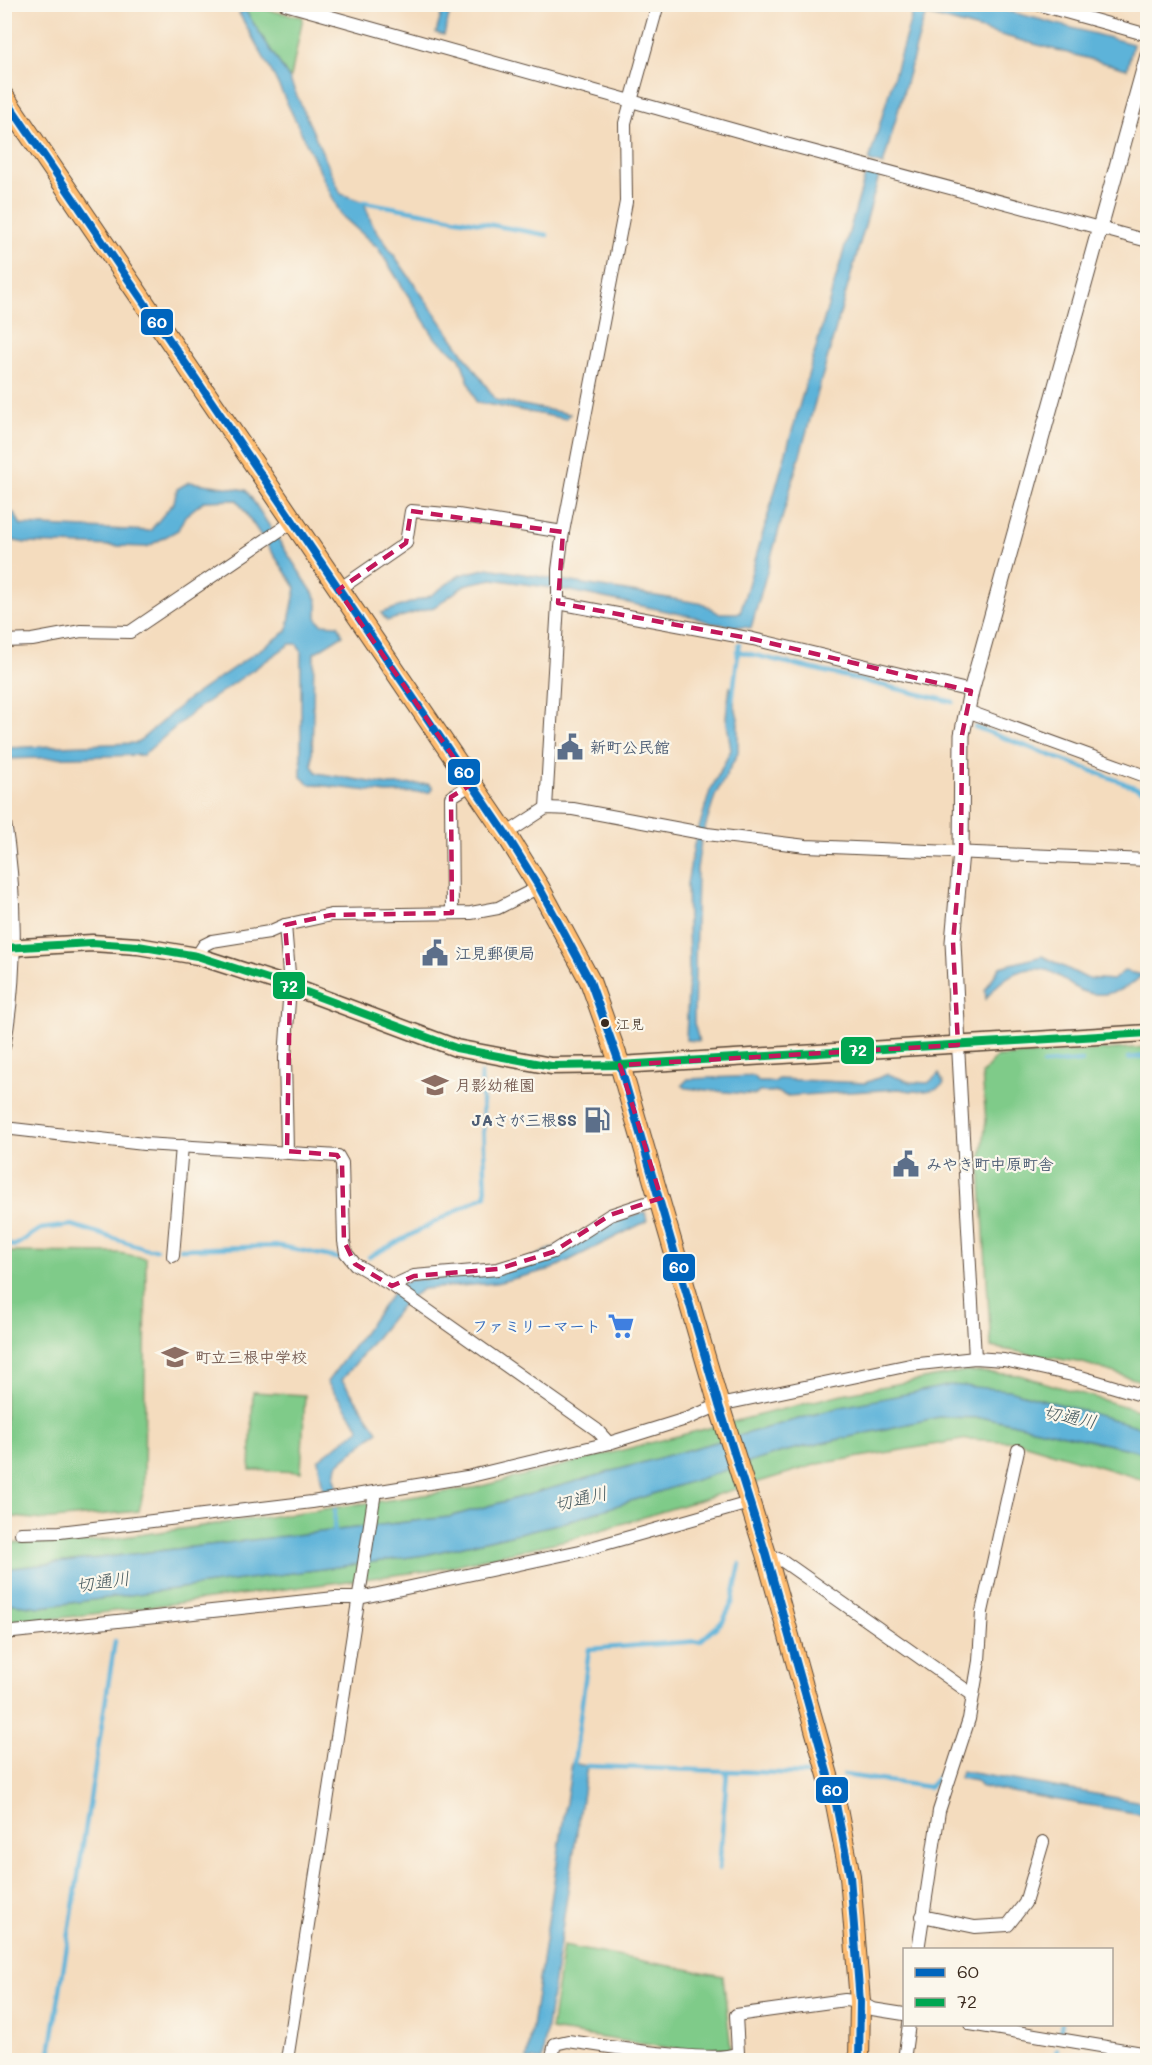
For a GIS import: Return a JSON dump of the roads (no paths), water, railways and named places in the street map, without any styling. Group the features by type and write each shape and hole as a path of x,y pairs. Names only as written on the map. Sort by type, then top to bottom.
{"highway":[{"path":"4,96 284,527 338,590 506,834 539,886 591,981 620,1065 661,1198 721,1410 766,1554 836,1804 850,1876 860,2002 859,2061"}],"main road":[{"path":"8,947 92,943 138,946 197,956 290,986 456,1048 551,1066 620,1065 1148,1033"}],"street":[{"path":"285,4 631,101 1148,241"},
{"path":"546,808 558,577 563,532 626,202 625,123 658,4"},
{"path":"1037,4 1148,35"},
{"path":"975,1358 953,942 962,852 962,735 971,691 1148,55"},
{"path":"338,590 406,543 411,510 563,532"},
{"path":"4,640 32,640 81,631 130,632 284,527"},
{"path":"558,597 753,639 971,691"},
{"path":"967,711 1148,777"},
{"path":"452,914 451,796 472,784"},
{"path":"506,834 546,808 573,809 707,834 806,846 1148,860"},
{"path":"4,816 12,895 8,947 12,1006 4,1047"},
{"path":"197,956 204,945 212,941 269,932 285,925 331,915 452,914 498,908 539,886"},
{"path":"285,925 290,986 285,1058 286,1151"},
{"path":"4,1128 182,1146 338,1156 342,1163 344,1241 346,1253 356,1264 415,1301 597,1430 609,1443"},
{"path":"173,1256 182,1146"},
{"path":"394,1287 414,1276 498,1269 553,1252 610,1215 661,1198"},
{"path":"21,1533 60,1532 374,1495 467,1478 609,1443 689,1418 910,1365 975,1358 1004,1360 1148,1397"},
{"path":"918,1948 939,1811 969,1719 979,1661 982,1612 1018,1450"},
{"path":"287,2061 374,1495"},
{"path":"4,1633 360,1595 580,1551 749,1503"},
{"path":"766,1554 783,1561 973,1695"},
{"path":"922,1916 975,1927 1008,1925 1025,1903 1043,1842"},
{"path":"551,2061 555,2044 568,2041 702,2059 732,2057 738,2053 736,2015 826,2002 860,2002 872,2009 903,2014"},
{"path":"904,2061 909,2026"},
{"path":"976,2026 1148,2054"}],"water":[{"path":"444,5 452,5 444,35 436,33"},
{"path":"888,5 985,5 1133,44 1127,69 927,15 923,22 883,165 869,161 911,18 910,10"},
{"path":"245,10 289,78 341,194 364,202 372,224 496,400 570,414 566,419 476,402 460,358 435,338 378,248 341,215 275,78 239,13"},
{"path":"866,173 879,176 751,628 711,623 695,617 571,591 493,579 467,584 434,607 387,621 381,613 430,596 460,575 488,568 704,604 718,613 740,613"},
{"path":"189,482 246,490 317,599 317,619 322,624 338,625 343,635 314,653 312,766 317,773 389,785 429,784 433,788 430,792 387,793 309,784 301,777 301,650 297,644 290,644 194,711 143,755 5,759 4,748 137,743 187,700 287,631 296,588 237,500 204,501 185,516 178,530 147,547 25,543 5,539 5,512 14,513 21,525 150,531 174,502 177,489"},
{"path":"730,686 738,718 738,753 715,796 701,841 697,869 694,1023 699,1041 686,1040 689,966 687,884 694,845 710,791 731,750 726,717"},
{"path":"1042,956 1086,978 1113,980 1124,971 1142,975 1119,990 1092,994 1074,987 1049,971 1027,969 1004,980 986,999 985,990 1000,967"},
{"path":"888,1074 910,1082 928,1083 939,1074 944,1084 922,1091 899,1089 786,1096 777,1092 759,1092 756,1095 686,1088 682,1085 688,1079 754,1076 759,1082 775,1082 778,1079 865,1083"},
{"path":"645,1212 647,1221 552,1269 496,1283 423,1289 406,1300 342,1380 378,1431 337,1465 335,1478 339,1492 324,1495 318,1460 360,1428 327,1382 398,1286 410,1280 499,1273 604,1224"},
{"name":"切通川","path":"951,1385 1009,1390 1147,1429 1147,1456 1138,1451 988,1418 939,1417 782,1452 566,1522 425,1555 41,1607 5,1603 5,1569 449,1517 841,1407"},
{"path":"572,1763 587,1766 542,2060 527,2060"},
{"path":"961,1771 1147,1803 1147,1815 981,1787 976,1781 959,1778"}],"waterway":[{"path":"364,202 547,235"},
{"path":"732,702 739,644"},
{"path":"737,651 953,702"},
{"path":"975,727 1148,792"},
{"path":"1142,975 1148,975"},
{"path":"1128,1058 1148,1056"},
{"path":"1043,1064 1082,1061"},
{"path":"369,1257 486,1195 481,1074"},
{"path":"4,1243 14,1246 40,1229 72,1225 147,1249 156,1249"},
{"path":"181,1249 280,1246 341,1259"},
{"path":"334,1535 335,1510"},
{"path":"574,1764 589,1649 700,1641 723,1621 732,1603 740,1564"},
{"path":"49,2060 115,1641"},
{"path":"587,1766 806,1774"},
{"path":"719,1869 727,1772"},
{"path":"844,1775 929,1787 942,1773"},
{"path":"1060,2031 1061,2026"},
{"path":"1055,2060 1057,2049"}],"place":[{"name":"新町公民館","path":"570,747"},
{"name":"江見郵便局","path":"435,953"},
{"name":"江見","path":"605,1023"},
{"name":"月影幼稚園","path":"435,1085"},
{"name":"JAさが三根SS","path":"597,1120"},
{"name":"みやき町中原町舎","path":"906,1164"},
{"name":"ファミリーマート","path":"621,1326"},
{"name":"町立三根中学校","path":"175,1357"}]}
